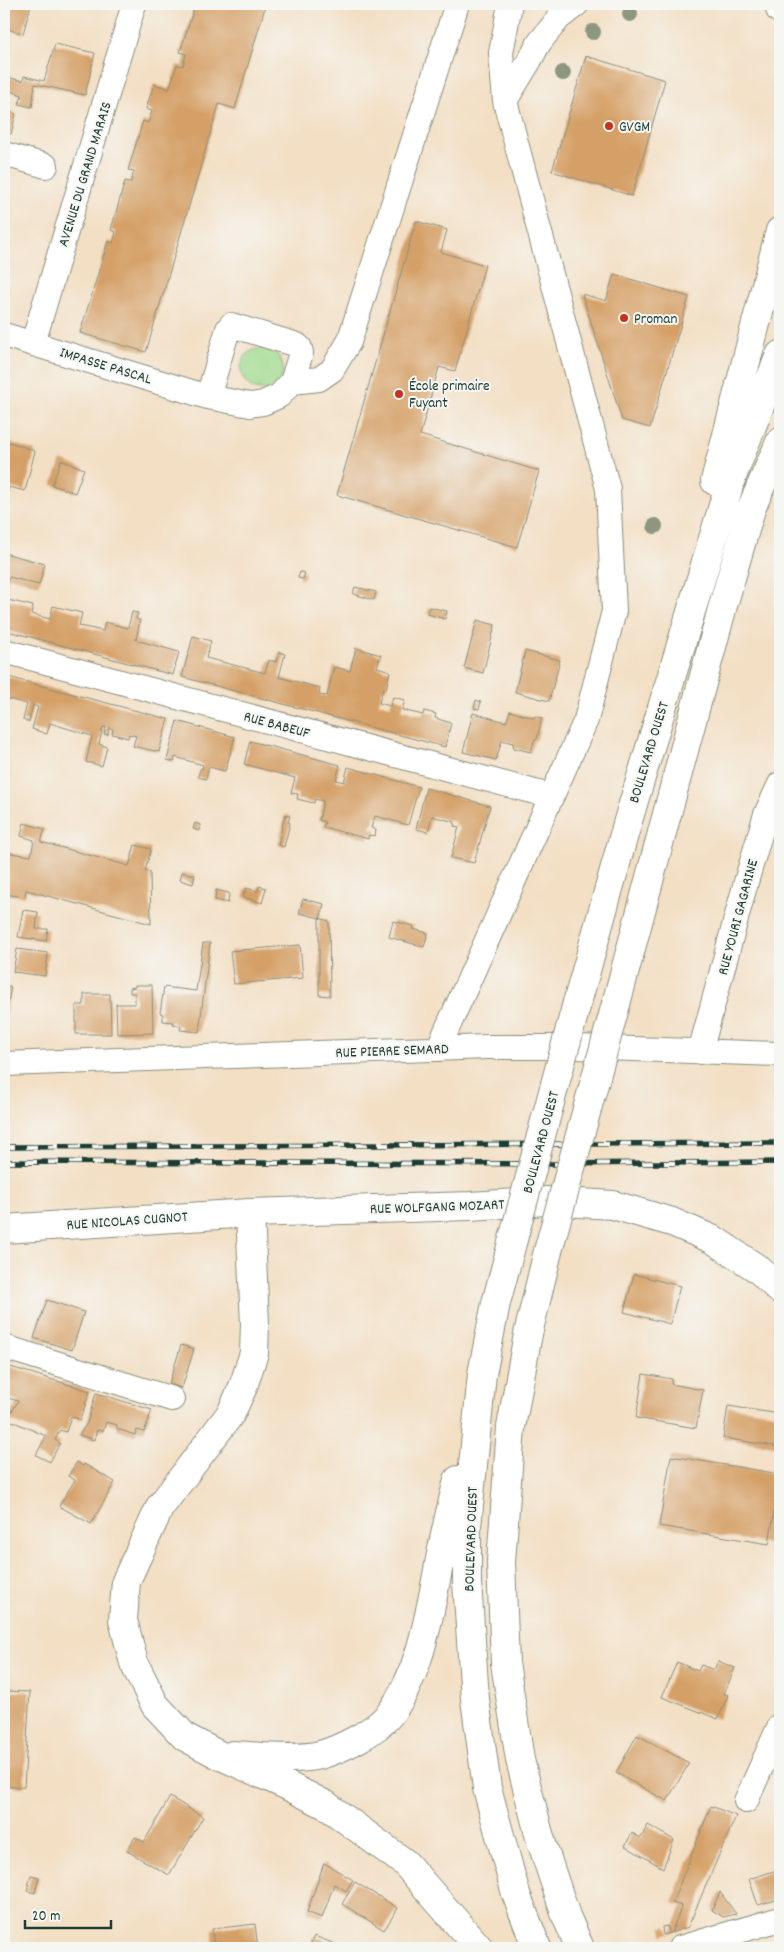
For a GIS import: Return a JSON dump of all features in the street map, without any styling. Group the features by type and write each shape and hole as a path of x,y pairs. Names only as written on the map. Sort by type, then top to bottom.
{"main road":[{"path":"779,4 780,9"},
{"path":"627,824 780,231"},
{"name":"BOULEVARD OUEST","path":"537,1948 516,1894 487,1788 475,1699 468,1582 468,1526 482,1374 496,1303 627,824 731,479 780,355"},
{"path":"580,1948 566,1916 540,1838 520,1760 505,1663 501,1562 511,1427 528,1334 548,1251 722,609 752,509 780,442"},
{"name":"RUE WOLFGANG MOZART","path":"250,1213 470,1206 546,1201 613,1206 672,1222 714,1240 758,1268 780,1290"},
{"path":"250,1213 255,1324 254,1353 243,1387 231,1413 160,1507 126,1581 123,1620 134,1664 155,1705 165,1718 185,1737 326,1805 405,1862 479,1948"},
{"name":"RUE NICOLAS CUGNOT","path":"4,1229 250,1213"},
{"path":"217,1754 279,1757 319,1755 338,1748 365,1734 388,1717 404,1692 426,1629 443,1542 482,1374"}],"street":[{"name":"AVENUE DU GRAND MARAIS","path":"33,344 134,4"},
{"path":"208,397 228,329 231,325 297,345 301,353 292,382 319,378 332,370 349,342 457,4"},
{"path":"438,1048 550,796 586,720 614,611 608,489 505,101 501,53 510,4"},
{"path":"505,101 539,43 559,18 577,4"},
{"path":"4,154 46,166"},
{"name":"IMPASSE PASCAL","path":"4,337 208,397 250,405 262,403 280,396 292,382"},
{"name":"RUE BABEUF","path":"4,651 550,796"},
{"name":"RUE YOURI GAGARINE","path":"700,1052 766,814 780,784"},
{"name":"RUE PIERRE SEMARD","path":"4,1064 438,1048 576,1047 780,1054"},
{"path":"4,1347 172,1399"},
{"path":"746,1801 780,1725"},
{"path":"680,1948 780,1919"}],"green space":[{"path":"266,348 274,351 280,357 283,369 280,381 274,387 258,390 250,387 244,381 241,365 244,357 250,351"}],"building":[{"path":"4,4 31,4 23,34 4,28"},
{"path":"201,4 266,4 235,109 219,104 146,352 80,333 108,241 113,243 116,232 111,230 125,181 131,182 134,171 128,170 143,121 148,123 152,111 146,109 154,84 169,89 177,65 183,66 186,54 180,52 195,5 200,6"},
{"path":"55,44 95,53 85,95 35,84 32,107 19,104 22,95 4,89 7,77 23,81 24,76 44,81"},
{"name":"GVGM","path":"586,56 665,80 632,196 552,171"},
{"path":"4,110 16,114 11,134 4,132"},
{"name":"École primaire Fuyant","path":"416,221 447,230 441,252 485,265 455,371 439,367 420,435 539,471 517,547 337,495"},
{"path":"614,274 689,297 650,428 622,420 582,294 606,301"},
{"path":"4,289 9,290 4,307"},
{"path":"4,440 35,451 25,491 9,487 8,492 4,491"},
{"path":"61,460 84,469 75,493 52,485"},
{"path":"4,553 45,564 39,585 9,577 4,593"},
{"path":"300,572 305,573 303,579 298,578"},
{"path":"355,587 376,592 374,600 353,594"},
{"path":"4,599 33,606 31,614 50,619 53,606 82,613 79,626 103,631 105,622 128,628 132,612 138,613 136,619 140,620 136,640 179,652 173,675 4,630"},
{"path":"429,607 447,611 445,619 427,614"},
{"path":"477,620 495,625 483,673 464,668"},
{"path":"193,636 211,641 206,658 265,673 269,660 276,662 279,652 285,654 279,677 320,688 319,695 327,696 334,667 350,671 356,648 381,655 377,667 390,671 386,689 383,688 379,703 390,706 393,697 405,700 402,710 423,715 424,711 436,714 435,718 451,723 445,747 182,677"},
{"path":"525,651 560,660 549,701 515,692"},
{"path":"4,676 168,719 159,752 133,746 136,736 129,734 128,738 112,734 113,729 109,728 108,735 104,734 106,727 103,727 99,744 107,747 102,766 86,762 92,736 50,723 47,734 32,729 38,707 33,705 29,722 23,720 27,704 8,699 4,713"},
{"path":"476,700 481,702 479,709 474,708"},
{"path":"510,711 534,718 535,716 542,718 537,739 534,741 531,752 514,748 513,743 502,740 496,760 463,752 473,713 506,722"},
{"path":"177,721 235,737 225,771 209,767 206,779 198,777 203,765 175,757 174,762 167,760"},
{"path":"250,741 340,765 336,780 344,782 348,767 419,787 408,825 375,816 371,828 376,830 375,836 369,835 368,839 323,827 325,822 319,820 323,801 315,799 314,803 297,799 298,794 291,793 295,778 244,764"},
{"path":"426,788 490,806 474,863 451,858 459,827 454,826 455,822 432,816 428,832 416,829"},
{"path":"285,815 290,816 288,822 290,823 284,847 278,845"},
{"path":"24,823 45,829 41,842 129,866 135,845 151,849 145,871 150,872 151,924 26,890 25,897 4,894 4,852 31,856 34,840 21,836"},
{"path":"195,823 201,825 199,831 193,829"},
{"path":"182,872 195,875 193,884 180,880"},
{"path":"259,886 266,888 262,903 243,897 246,888 258,891"},
{"path":"216,890 229,893 228,903 215,900"},
{"path":"303,899 324,904 320,918 299,913"},
{"path":"23,910 38,912 36,929 48,929 46,941 18,937"},
{"path":"319,918 329,921 330,996 319,995"},
{"path":"393,921 414,926 413,929 428,933 424,947 389,937"},
{"path":"203,943 210,943 199,1032 180,1030 181,1026 173,1024 173,1022 163,1021 163,1014 160,1013 164,987 196,991"},
{"path":"300,945 303,978 234,984 230,951"},
{"path":"17,949 48,953 45,976 13,972"},
{"path":"135,985 152,985 153,1033 117,1034 116,1004 135,1004 135,993 130,993 130,988 135,987"},
{"path":"4,986 11,987 5,1021 4,1021"},
{"path":"84,994 110,994 111,1034 76,1034 76,1005 84,1005"},
{"path":"634,1274 680,1286 670,1324 624,1312"},
{"path":"47,1300 84,1312 72,1350 34,1338"},
{"path":"181,1345 194,1349 182,1388 169,1384"},
{"path":"4,1365 90,1391 80,1420 71,1416 66,1432 60,1430 55,1440 60,1443 50,1462 36,1455 46,1436 12,1421 10,1424 5,1423 18,1401 4,1397"},
{"path":"643,1374 672,1379 671,1384 703,1390 696,1428 636,1418"},
{"path":"96,1393 152,1410 144,1432 137,1430 135,1435 117,1429 117,1425 106,1422 103,1431 97,1430 94,1440 79,1435 87,1423"},
{"path":"728,1406 780,1414 780,1447 723,1438"},
{"path":"671,1456 780,1474 769,1544 659,1526"},
{"path":"77,1462 115,1482 91,1524 59,1506 75,1480 68,1476"},
{"path":"4,1575 8,1577 4,1589"},
{"path":"718,1661 735,1668 724,1694 728,1695 718,1719 662,1697 677,1662 698,1671 701,1665 714,1670"},
{"path":"4,1691 30,1692 24,1787 4,1786"},
{"path":"637,1735 689,1763 667,1801 616,1773"},
{"path":"170,1797 203,1817 169,1875 127,1851 135,1837 144,1842"},
{"path":"711,1806 736,1816 688,1927 671,1933 682,1906 672,1903"},
{"path":"648,1825 674,1840 663,1868 625,1846 632,1833 641,1838"},
{"path":"324,1863 353,1880 346,1891 334,1884 322,1918 307,1912"},
{"path":"780,1869 780,1899 758,1905 749,1879"},
{"path":"31,1875 39,1877 35,1893 27,1891"},
{"path":"355,1882 398,1908 384,1930 342,1904"},
{"path":"720,1892 736,1914 723,1917 712,1910"},
{"path":"255,1924 258,1948 214,1948 212,1929"},
{"path":"667,1926 670,1933 663,1935 662,1927"},
{"path":"314,1936 338,1945 338,1948 309,1948"},
{"path":"760,1943 761,1948 745,1948"}],"railway":[{"path":"4,1147 780,1143"},
{"path":"4,1162 551,1164 780,1162"}],"place":[{"name":"GVGM","path":"609,126"},
{"name":"Proman","path":"624,318"},
{"name":"École primaire Fuyant","path":"399,394"}]}
